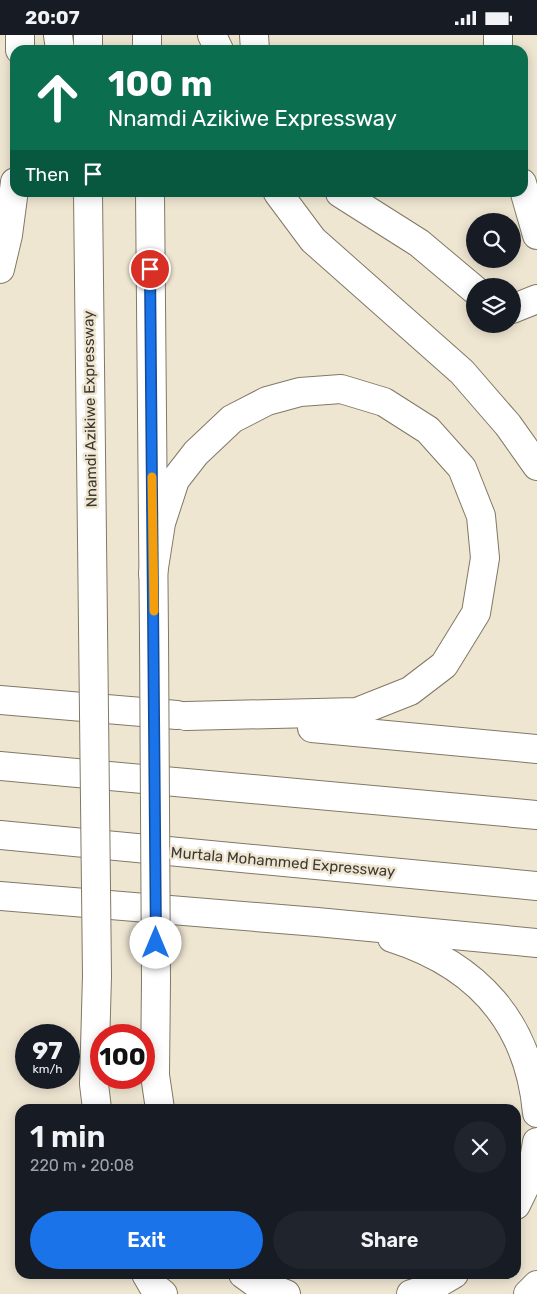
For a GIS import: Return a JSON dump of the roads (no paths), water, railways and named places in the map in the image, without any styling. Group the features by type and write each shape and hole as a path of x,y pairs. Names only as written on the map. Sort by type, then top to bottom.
{"main road":[{"path":"0,269 8,235 13,197"},
{"path":"84,197 88,230"},
{"name":"Nnamdi Azikiwe Expressway","path":"88,197 98,976 94,1084 96,1104"},
{"path":"150,197 156,981 154,1075 159,1104"},
{"path":"281,197 313,240 462,372 508,425 537,466"},
{"path":"346,197 419,243 466,282"},
{"path":"526,197 537,235"},
{"path":"521,305 537,299"},
{"path":"153,574 161,523 175,480 196,453 232,419 266,401 300,391 341,389 384,402 428,430 462,468 481,516 486,558 476,613 444,665 410,691 357,711 186,716"},
{"path":"0,700 537,749"},
{"path":"0,765 537,815"},
{"name":"Murtala Mohammed Expressway","path":"0,835 537,886"},
{"path":"0,896 317,922 537,943"},
{"path":"317,922 373,932 417,946 457,967 494,1000 521,1042 535,1089 537,1113"},
{"path":"521,1195 532,1172 537,1142"},
{"path":"149,1279 163,1294"},
{"path":"250,1279 286,1294"},
{"path":"411,1294 430,1288 445,1279"},
{"path":"528,1294 537,1285"}]}
